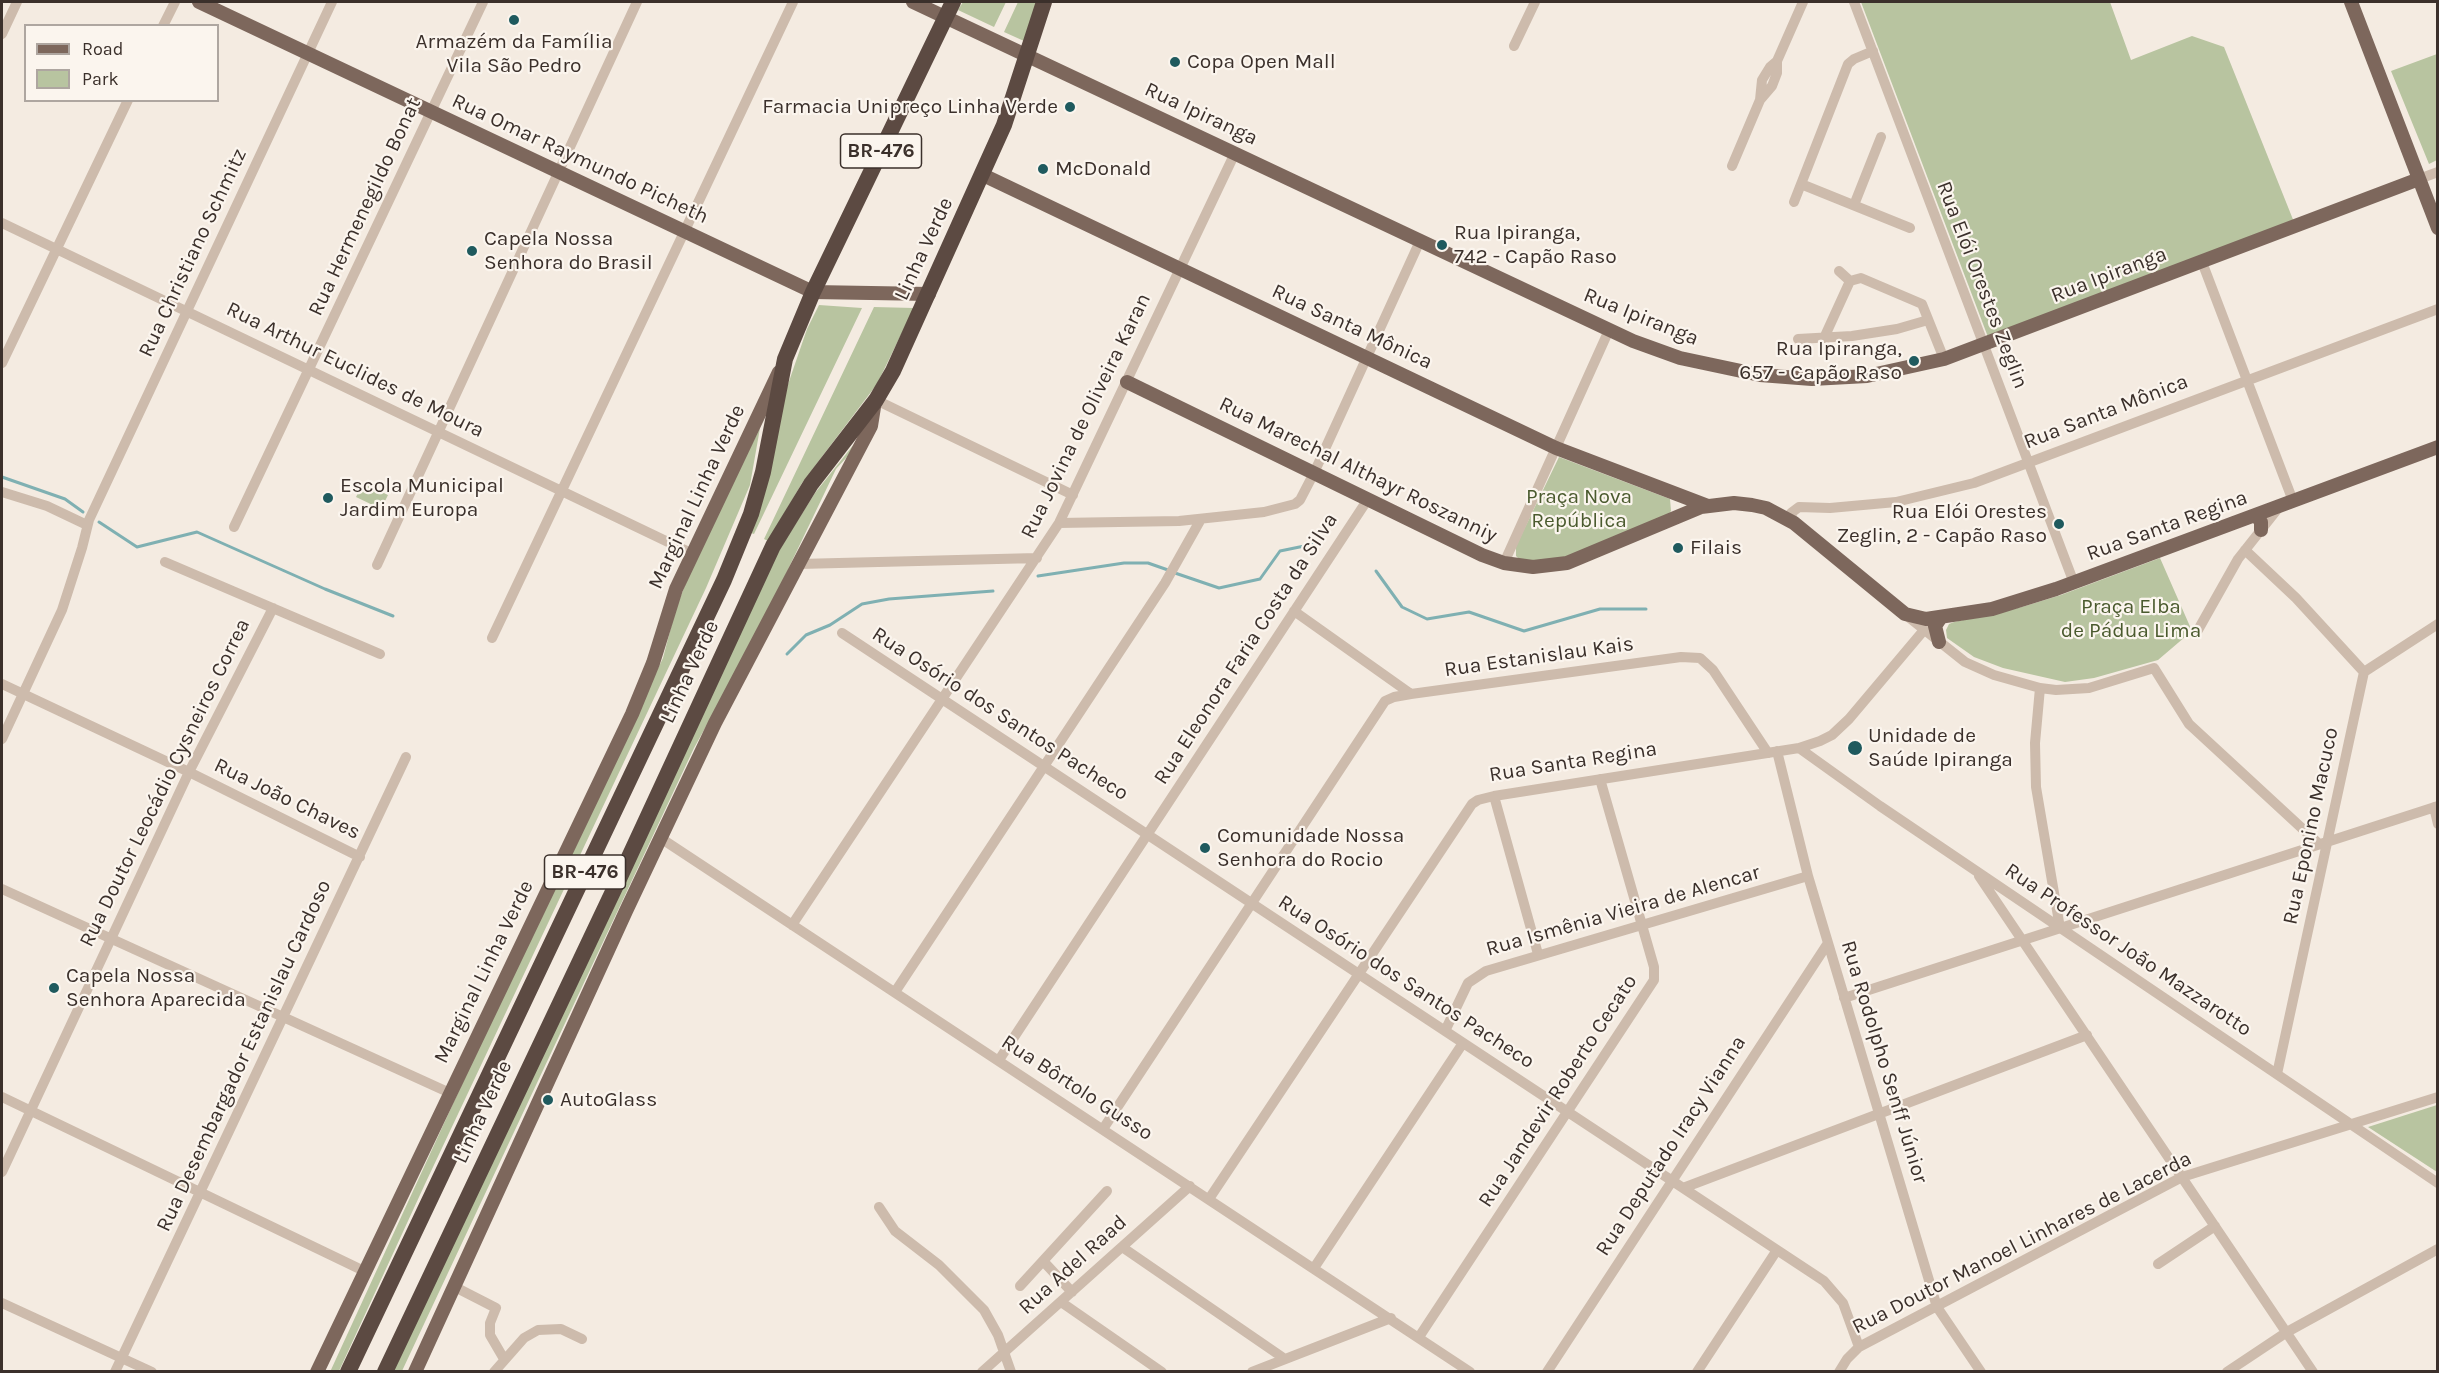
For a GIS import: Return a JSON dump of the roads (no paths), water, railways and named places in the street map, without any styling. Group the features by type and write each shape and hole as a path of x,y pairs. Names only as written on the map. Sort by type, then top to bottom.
{"highway":[{"name":"Linha Verde","path":"385,1371 618,881 773,546 811,484 876,400 893,370 983,176 1004,125 1044,2"},
{"name":"Linha Verde","path":"348,1371 724,580 751,514 763,472 785,359 813,292 949,9"}],"main road":[{"name":"Rua Omar Raymundo Picheth","path":"199,2 813,292"},
{"name":"Rua Ipiranga","path":"913,2 949,9 1027,55 1609,330 1690,361 1741,372 1785,378 1867,376 1944,359 2419,179"},
{"path":"1034,35 1052,2"},
{"path":"2351,2 2438,228"},
{"name":"Rua Santa Mônica","path":"983,176 1556,448 1708,506"},
{"path":"813,292 929,294"},
{"name":"Marginal Linha Verde","path":"317,1371 632,714 653,663 676,589 691,553 785,359"},
{"name":"Rua Marechal Althayr Roszanniy","path":"1127,382 1482,555 1504,563 1533,567 1567,563 1685,513 1708,506 1734,503 1766,508 1792,522 1905,614"},
{"path":"415,1371 626,911 716,723 871,426 876,400"},
{"name":"Rua Santa Regina","path":"1905,614 1919,618 1941,617 1992,609 2074,583 2438,447"},
{"path":"2256,515 2261,522 2261,530"},
{"path":"1940,642 1935,626 1941,617"}],"street":[{"path":"2,34 17,2"},
{"path":"165,24 175,2"},
{"name":"Rua Christiano Schmitz","path":"2,739 62,610 88,523 332,2"},
{"name":"Rua Hermenegildo Bonat","path":"234,527 483,2"},
{"path":"376,565 637,2"},
{"path":"492,638 793,2"},
{"path":"1514,46 1536,2"},
{"path":"1732,166 1760,100 1772,86 1777,73 1777,61 1803,2"},
{"name":"Rua Elói Orestes Zeglin","path":"1854,2 2074,583"},
{"path":"1794,202 1848,64 1873,51"},
{"path":"2,363 127,102"},
{"path":"1854,205 1881,136"},
{"name":"Rua Jovina de Oliveira Karan","path":"792,924 1059,523 1235,153"},
{"name":"Rua Ipiranga","path":"2419,179 2438,172"},
{"path":"1801,184 1910,228"},
{"name":"Rua Arthur Euclides de Moura","path":"2,222 691,553"},
{"path":"1059,523 1201,519 1288,508 1300,500 1420,241"},
{"path":"2198,630 2245,550 2287,503 2247,381 2202,262"},
{"path":"1839,272 1850,281"},
{"path":"1850,281 1861,278 1869,280 1922,304 1944,359"},
{"path":"1824,338 1850,281"},
{"name":"Rua Santa Mônica","path":"1792,522 1792,511 1802,507 1830,508 1913,499 1966,486 2438,309"},
{"path":"1798,339 1873,333 1928,320"},
{"path":"1504,563 1609,330"},
{"path":"876,400 1073,495"},
{"path":"2,492 47,506 88,523"},
{"name":"Rua Eleonora Faria Costa da Silva","path":"999,1060 1368,499"},
{"path":"895,992 1165,583 1201,519"},
{"path":"2245,550 2296,598 2364,672 2438,624"},
{"path":"798,564 1037,558"},
{"path":"165,562 380,654"},
{"name":"Rua Doutor Leocádio Cysneiros Correa","path":"2,1172 189,772 273,608"},
{"path":"1294,611 1411,694"},
{"name":"Rua Marechal Althayr Roszanniy","path":"1905,614 1978,669 2040,688 2056,690 2089,688 2154,668 2189,724 2323,843"},
{"name":"Rua Santa Regina","path":"1209,1199 1472,804 1494,795 1799,748 1820,741 1841,728 1924,630"},
{"name":"Rua Osório dos Santos Pacheco","path":"843,633 1824,1281 1839,1295 1859,1347"},
{"name":"Rua Estanislau Kais","path":"1411,694 1691,657 1700,658 1713,670 1772,752"},
{"name":"Rua Eponino Macuco","path":"2277,1074 2323,843 2364,672"},
{"name":"Rua João Chaves","path":"2,684 189,772 360,857"},
{"path":"2040,688 2035,743 2036,787 2060,928"},
{"path":"1103,1129 1385,701 1411,694"},
{"name":"Rua Professor João Mazzarotto","path":"1799,748 2060,928 2438,1183"},
{"name":"Rua Rodolpho Senff Júnior","path":"1772,752 1936,1306 1981,1371"},
{"name":"Rua Desembargador Estanislau Cardoso","path":"115,1371 202,1193 282,1017 406,757"},
{"name":"Rua Jandevir Roberto Cecato","path":"1419,1337 1653,985 1654,967 1600,779"},
{"path":"1494,795 1538,954"},
{"path":"1845,998 2436,806 2438,824"},
{"name":"Rua Bôrtolo Gusso","path":"662,839 1470,1371"},
{"path":"1976,870 2313,1371"},
{"name":"Rua Ismênia Vieira de Alencar","path":"1445,1031 1462,992 1476,976 1497,966 1808,876"},
{"path":"2,889 450,1093"},
{"name":"Rua Deputado Iracy Vianna","path":"1547,1371 1828,943"},
{"path":"1683,1188 2087,1035"},
{"path":"1314,1268 1463,1043"},
{"path":"2,1097 364,1271"},
{"name":"Rua Doutor Manoel Linhares de Lacerda","path":"1839,1371 1859,1347 2182,1177 2438,1097"},
{"name":"Rua Adel Raad","path":"982,1371 1190,1186"},
{"path":"1020,1286 1107,1191"},
{"path":"879,1207 895,1231 939,1265 978,1304 992,1322 1011,1371"},
{"path":"2158,1264 2215,1226"},
{"path":"1122,1247 1285,1359"},
{"path":"2227,1371 2287,1332 2438,1249"},
{"path":"1697,1371 1777,1250"},
{"path":"1044,1262 1072,1292"},
{"path":"455,1287 496,1308 490,1323 490,1335 504,1359"},
{"path":"1062,1302 1162,1371"},
{"path":"2,1303 152,1371"},
{"path":"1252,1371 1390,1318"},
{"path":"494,1371 524,1338 538,1330 561,1329 582,1339"}],"waterway":[{"path":"2,477 65,499 83,512"},
{"path":"99,522 137,547 197,532 325,589 393,616"},
{"path":"1175,573 1219,588 1260,579 1280,551 1319,543"},
{"path":"1038,576 1124,563 1148,563 1168,570"},
{"path":"1376,571 1402,607 1427,619 1469,612 1524,631 1600,609 1646,609"},
{"path":"787,654 806,635 830,625 862,604 889,599 993,591"}],"place":[{"name":"Armazém da Família Vila São Pedro","path":"514,20"},
{"name":"Copa Open Mall","path":"1175,62"},
{"name":"Farmacia Unipreço Linha Verde","path":"1070,107"},
{"name":"McDonald","path":"1043,169"},
{"name":"Rua Ipiranga, 742 - Capão Raso","path":"1442,245"},
{"name":"Capela Nossa Senhora do Brasil","path":"472,251"},
{"name":"Rua Ipiranga, 657 - Capão Raso","path":"1914,361"},
{"name":"Escola Municipal Jardim Europa","path":"328,498"},
{"name":"Rua Elói Orestes Zeglin, 2 - Capão Raso","path":"2059,524"},
{"name":"Filais","path":"1678,548"},
{"name":"Unidade de Saúde Ipiranga","path":"1855,748"},
{"name":"Comunidade Nossa Senhora do Rocio","path":"1205,848"},
{"name":"Capela Nossa Senhora Aparecida","path":"54,988"},
{"name":"AutoGlass","path":"548,1100"}],"park label":[{"name":"Praça Nova República","path":"1579,509"},
{"name":"Praça Elba de Pádua Lima","path":"2131,619"}]}
